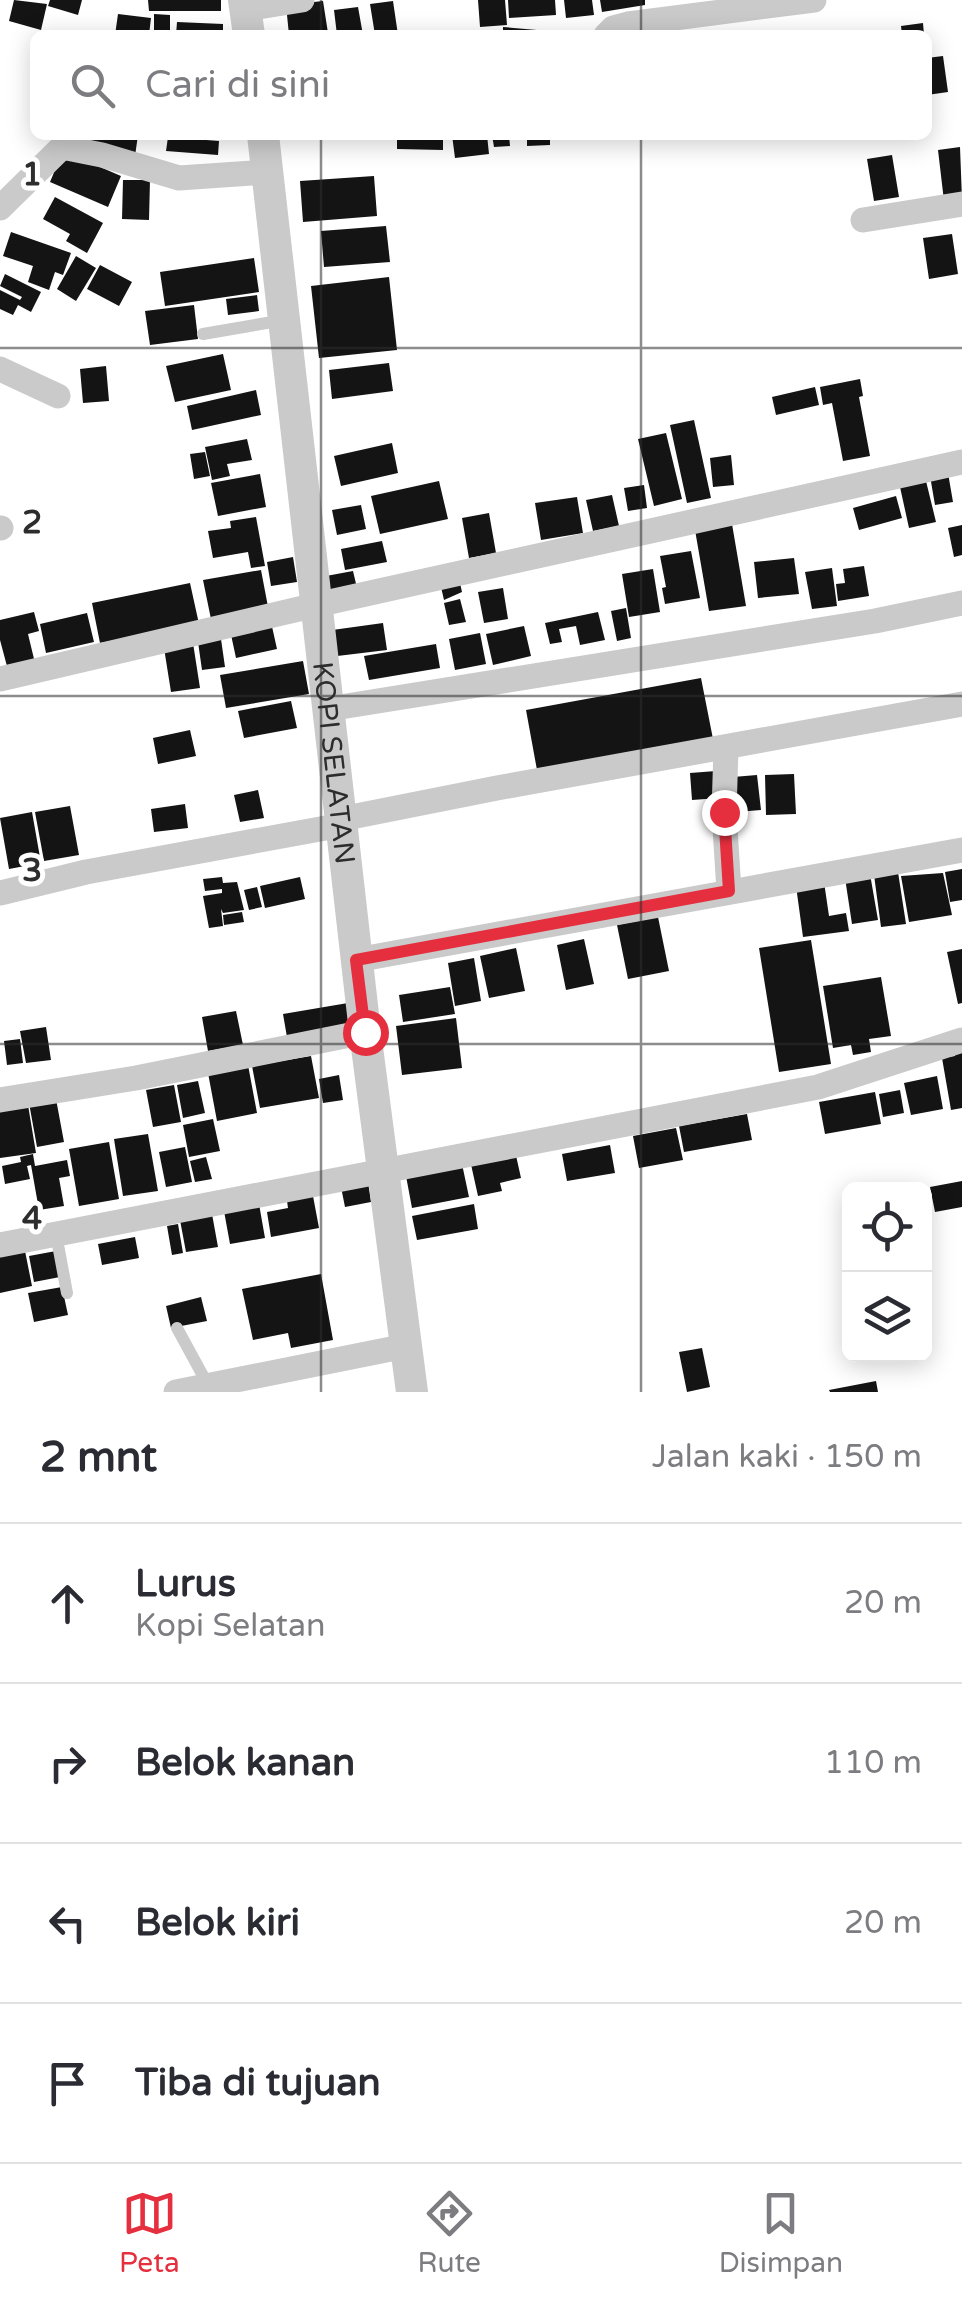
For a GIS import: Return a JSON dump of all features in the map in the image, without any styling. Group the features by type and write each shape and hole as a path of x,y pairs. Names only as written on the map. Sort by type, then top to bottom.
{"street":[{"path":"246,15 302,0"},
{"path":"610,30 628,24 814,0"},
{"name":"KOPI SELATAN","path":"264,140 356,960 412,1392"},
{"path":"0,208 62,148 102,155 179,178 267,172"},
{"path":"863,220 962,204"},
{"path":"0,369 58,396"},
{"path":"0,680 316,605 962,462"},
{"path":"328,709 875,622 962,604"},
{"path":"0,893 498,788 962,704"},
{"path":"726,748 724,812 729,891"},
{"path":"356,960 962,850"},
{"path":"0,1100 136,1078 365,1032"},
{"path":"0,1245 818,1086 962,1040"},
{"path":"176,1392 406,1346"}],"lane":[{"path":"203,334 284,320"},
{"path":"56,1234 68,1293"},
{"path":"177,1328 208,1385"}],"building":[{"path":"14,0 47,4 41,30 9,21"},
{"path":"50,0 82,0 78,15 48,6"},
{"path":"148,0 221,0 221,11 149,11"},
{"path":"478,0 505,0 507,25 480,27"},
{"path":"508,0 555,0 556,15 509,18"},
{"path":"564,0 592,0 594,15 566,18"},
{"path":"600,0 645,0 645,5 602,12"},
{"path":"323,1 328,30 288,30 286,5"},
{"path":"393,1 397,30 374,30 370,4"},
{"path":"358,7 362,30 336,30 334,10"},
{"path":"118,14 151,18 150,30 116,30"},
{"path":"154,14 170,15 170,30 154,30"},
{"path":"177,22 223,24 223,30 176,30"},
{"path":"923,23 924,30 901,30 901,26"},
{"path":"943,56 948,92 932,94 932,57"},
{"path":"84,140 137,140 135,156 83,149"},
{"path":"168,140 219,141 218,155 166,151"},
{"path":"397,140 443,140 443,150 397,149"},
{"path":"453,140 488,140 489,154 455,158"},
{"path":"493,140 509,140 510,146 494,147"},
{"path":"527,140 550,140 550,145 527,146"},
{"path":"960,147 962,199 944,201 938,150"},
{"path":"63,151 121,176 108,207 50,182"},
{"path":"892,155 899,197 874,201 867,159"},
{"path":"374,176 377,216 303,222 300,181"},
{"path":"123,180 150,180 149,220 122,219"},
{"path":"55,197 103,223 87,253 66,241 70,234 43,219"},
{"path":"386,226 390,262 324,267 321,231"},
{"path":"11,232 71,253 63,275 55,272 49,290 28,282 33,266 3,256"},
{"path":"952,234 958,274 929,279 923,238"},
{"path":"76,256 96,268 76,301 57,289"},
{"path":"254,258 259,292 165,306 160,272"},
{"path":"100,265 132,282 119,306 87,289"},
{"path":"5,274 41,292 31,312 18,305 13,315 0,309 0,290 20,300 22,297 0,286"},
{"path":"389,277 397,350 319,358 311,286"},
{"path":"257,295 259,311 228,315 226,299"},
{"path":"194,305 198,339 150,345 145,311"},
{"path":"223,354 231,390 175,402 166,366"},
{"path":"389,363 393,391 332,399 329,370"},
{"path":"106,366 109,401 83,403 80,369"},
{"path":"860,379 863,396 859,397 870,456 843,461 832,403 823,405 820,387"},
{"path":"815,387 819,405 776,415 772,397"},
{"path":"256,390 261,415 192,430 187,406"},
{"path":"694,420 711,498 687,503 670,425"},
{"path":"666,433 682,499 654,506 638,439"},
{"path":"247,439 252,460 227,464 230,476 212,480 205,447"},
{"path":"392,443 398,473 341,486 334,456"},
{"path":"205,452 210,476 194,479 190,454"},
{"path":"731,455 734,485 713,487 710,458"},
{"path":"948,473 953,502 935,505 930,476"},
{"path":"260,474 266,507 218,516 211,483"},
{"path":"439,481 448,519 380,534 371,496"},
{"path":"926,481 936,522 909,528 900,487"},
{"path":"644,485 647,508 628,511 624,488"},
{"path":"612,495 619,526 593,531 586,500"},
{"path":"896,496 902,518 859,530 853,508"},
{"path":"577,497 583,533 541,540 535,503"},
{"path":"361,505 366,529 337,535 332,510"},
{"path":"489,513 496,553 469,558 462,518"},
{"path":"256,517 265,566 251,568 248,552 213,558 208,531 231,528 230,521"},
{"path":"732,524 746,606 709,611 695,530"},
{"path":"962,525 962,555 954,557 948,528"},
{"path":"382,541 387,562 345,570 341,549"},
{"path":"691,551 700,598 665,604 660,556"},
{"path":"293,557 297,582 271,586 267,562"},
{"path":"794,558 799,594 758,598 754,562"},
{"path":"864,566 869,596 838,601 836,584 845,583 843,569"},
{"path":"832,568 837,606 812,609 805,572"},
{"path":"653,569 660,612 629,617 622,574"},
{"path":"261,570 269,612 212,624 203,580"},
{"path":"353,571 357,588 330,594 326,576"},
{"path":"190,583 199,624 100,643 92,603"},
{"path":"460,583 462,592 444,600 441,587"},
{"path":"503,588 508,619 484,623 478,592"},
{"path":"460,599 466,622 449,625 444,603"},
{"path":"626,608 631,638 617,641 611,611"},
{"path":"34,612 39,631 28,634 35,663 8,670 0,640 0,620"},
{"path":"598,612 605,640 580,645 576,626 559,629 562,642 550,644 545,623"},
{"path":"87,613 94,642 46,653 40,624"},
{"path":"271,622 277,649 236,658 230,630"},
{"path":"383,623 387,650 329,657 325,631"},
{"path":"524,626 531,656 493,665 486,634"},
{"path":"480,633 486,664 455,670 449,639"},
{"path":"221,639 225,667 202,670 198,642"},
{"path":"193,643 200,688 171,692 164,648"},
{"path":"436,644 440,668 369,680 364,656"},
{"path":"303,661 309,694 226,708 220,675"},
{"path":"701,678 713,739 537,770 526,710"},
{"path":"291,701 297,728 244,738 238,711"},
{"path":"190,730 196,756 158,764 153,738"},
{"path":"716,771 719,798 692,800 690,773"},
{"path":"794,774 796,814 766,815 765,775"},
{"path":"757,775 761,810 736,812 733,777"},
{"path":"258,790 264,818 240,822 234,795"},
{"path":"185,804 188,828 154,832 151,809"},
{"path":"70,806 79,855 44,861 35,812"},
{"path":"32,812 41,863 9,869 0,818"},
{"path":"962,869 962,900 950,902 945,872"},
{"path":"898,872 906,924 881,927 874,875"},
{"path":"943,873 952,915 909,922 901,876"},
{"path":"870,874 878,920 852,924 845,878"},
{"path":"222,877 223,883 237,882 244,910 223,913 221,909 223,926 209,928 203,896 222,893 222,889 205,891 203,879"},
{"path":"300,877 305,899 265,908 260,886"},
{"path":"824,882 829,916 846,913 849,931 803,937 796,886"},
{"path":"257,887 262,907 249,910 244,890"},
{"path":"242,912 244,922 224,925 223,915"},
{"path":"658,917 669,971 628,979 617,925"},
{"path":"584,939 594,984 566,990 557,945"},
{"path":"811,940 831,1064 779,1072 759,948"},
{"path":"516,948 525,991 489,998 480,956"},
{"path":"962,949 962,1003 958,1004 947,952"},
{"path":"474,958 481,1001 455,1006 448,963"},
{"path":"881,977 891,1036 869,1039 871,1052 853,1055 851,1045 833,1048 823,986"},
{"path":"450,987 455,1014 403,1022 399,995"},
{"path":"348,1003 353,1032 288,1043 283,1014"},
{"path":"236,1011 243,1045 208,1051 202,1017"},
{"path":"456,1018 462,1068 402,1075 396,1026"},
{"path":"46,1027 51,1060 26,1063 20,1031"},
{"path":"20,1039 23,1063 7,1065 4,1041"},
{"path":"962,1049 962,1108 951,1110 942,1058 955,1056 954,1050"},
{"path":"311,1056 319,1098 260,1108 252,1066"},
{"path":"248,1065 257,1113 217,1121 208,1073"},
{"path":"339,1075 343,1100 323,1103 319,1079"},
{"path":"937,1076 943,1109 911,1115 904,1083"},
{"path":"198,1081 205,1113 183,1118 177,1085"},
{"path":"174,1085 181,1122 153,1127 146,1090"},
{"path":"900,1090 904,1113 883,1117 879,1094"},
{"path":"875,1092 881,1124 825,1134 819,1102"},
{"path":"56,1099 64,1142 37,1147 29,1103"},
{"path":"28,1105 36,1153 0,1158 0,1109"},
{"path":"747,1114 752,1140 684,1152 679,1126"},
{"path":"213,1119 220,1151 189,1157 183,1125"},
{"path":"676,1128 683,1160 639,1168 633,1136"},
{"path":"148,1134 158,1191 123,1196 114,1139"},
{"path":"109,1142 119,1199 79,1206 69,1149"},
{"path":"610,1145 615,1173 567,1181 562,1154"},
{"path":"185,1147 192,1182 166,1187 159,1152"},
{"path":"515,1151 521,1178 500,1183 502,1191 478,1196 470,1160"},
{"path":"33,1154 35,1166 67,1160 70,1176 59,1178 64,1206 39,1210 31,1165 27,1166 30,1179 5,1184 2,1166 21,1162 20,1157"},
{"path":"206,1157 212,1179 195,1182 190,1161"},
{"path":"462,1164 469,1197 412,1208 406,1176"},
{"path":"962,1181 962,1207 935,1212 932,1187"},
{"path":"368,1182 371,1202 345,1207 341,1187"},
{"path":"313,1196 319,1228 271,1237 267,1212 288,1208 287,1201"},
{"path":"259,1204 265,1238 230,1244 224,1211"},
{"path":"474,1204 478,1229 417,1240 412,1216"},
{"path":"212,1214 218,1247 186,1252 180,1220"},
{"path":"178,1224 183,1253 172,1255 167,1226"},
{"path":"135,1237 139,1258 102,1265 98,1244"},
{"path":"25,1251 32,1286 0,1293 0,1256"},
{"path":"56,1251 60,1277 34,1282 29,1256"},
{"path":"321,1274 333,1340 291,1348 288,1333 253,1340 242,1289"},
{"path":"62,1287 68,1315 34,1322 28,1293"},
{"path":"201,1297 207,1321 171,1328 166,1306"},
{"path":"702,1348 710,1387 687,1392 679,1352"},
{"path":"876,1381 878,1392 829,1390"}],"route":[{"path":"365,1032 356,960 729,891 724,812"}]}
